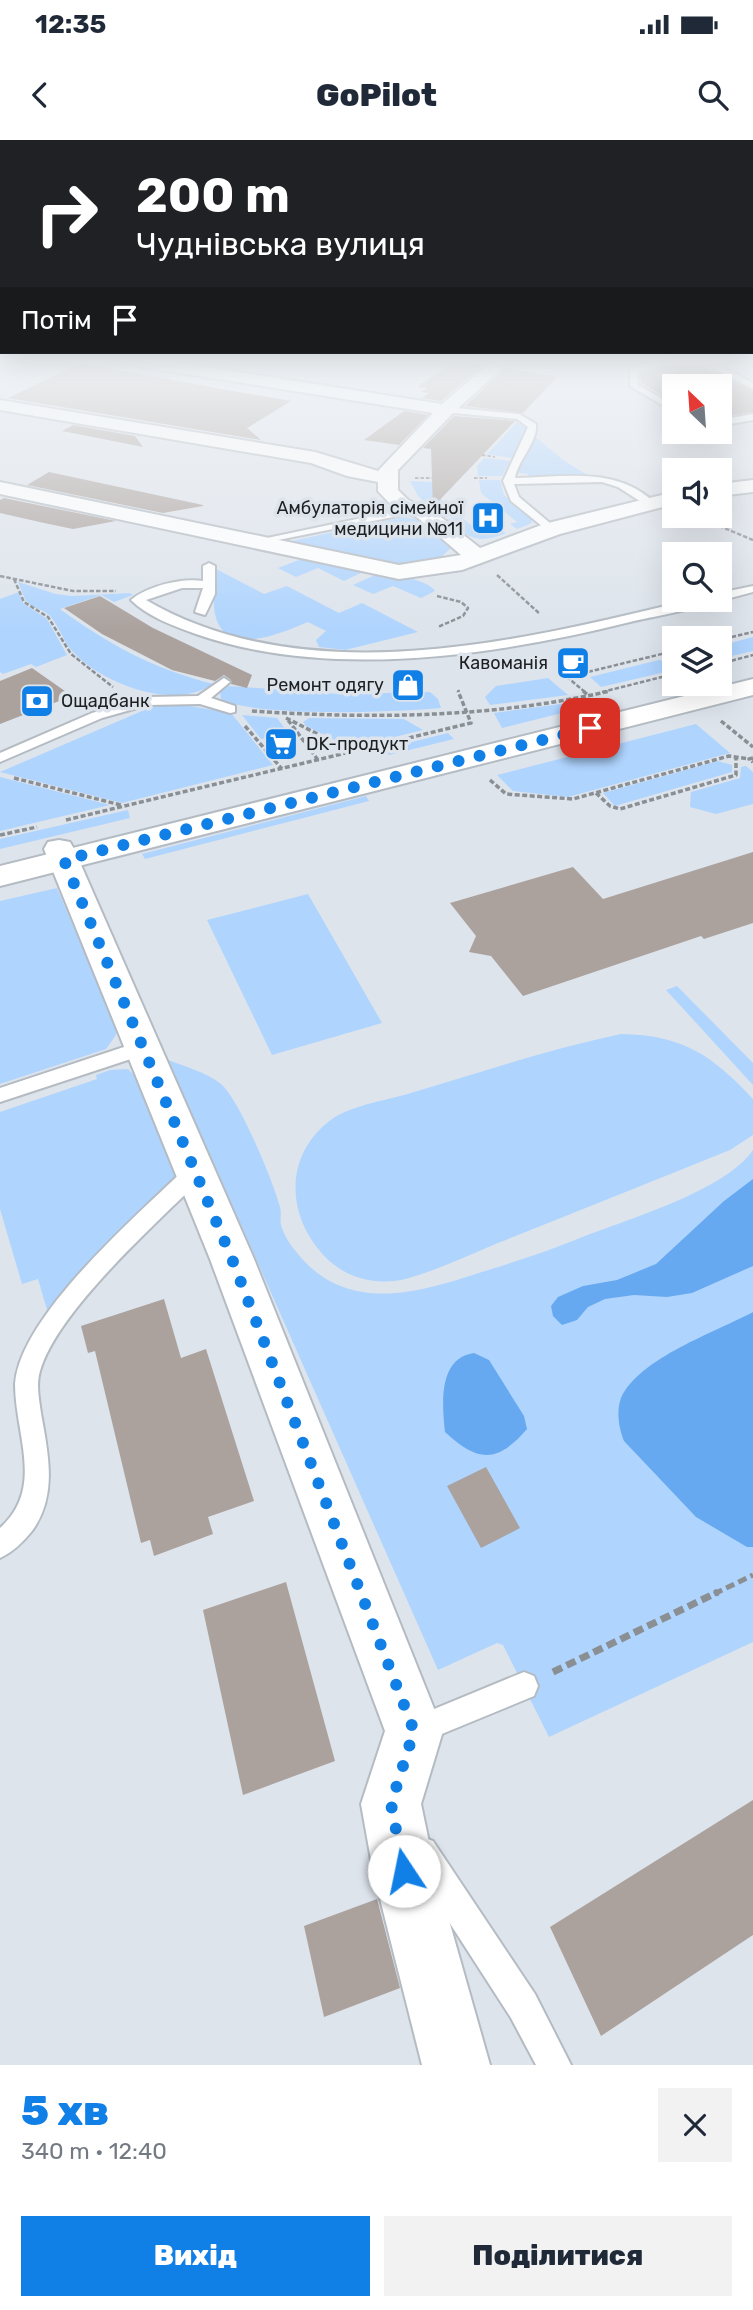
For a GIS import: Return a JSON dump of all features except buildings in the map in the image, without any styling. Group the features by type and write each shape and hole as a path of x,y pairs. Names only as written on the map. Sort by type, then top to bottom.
{"street":[{"path":"272,451 315,458 354,472 386,478"},
{"path":"406,451 388,469 388,491 401,504 425,514 478,558"},
{"path":"732,488 753,486"},
{"path":"0,488 258,541 386,571 419,571 454,565 552,529 662,500"},
{"path":"0,863 56,839 753,676"},
{"path":"0,876 56,839 753,687"},
{"path":"56,839 232,1259 414,1731 391,1804 404,1871 456,2065"}],"lane":[{"path":"520,451 508,473 514,499 552,529"},
{"path":"508,481 603,480 622,485 650,503"},
{"path":"258,541 414,510"},
{"path":"201,612 206,603 209,586 209,566"},
{"path":"209,586 185,584 138,600 159,614 218,637 265,648 325,653 414,652 498,646 662,610"},
{"path":"732,594 753,589"},
{"path":"249,661 265,648"},
{"path":"201,700 224,682"},
{"path":"118,692 129,704"},
{"path":"0,758 129,704 169,698 201,700 235,710"},
{"path":"0,1095 142,1048"},
{"path":"0,1545 20,1530 33,1506 38,1485 27,1396 28,1373 35,1352 68,1306 196,1171"},
{"path":"414,1731 524,1686"},
{"path":"391,1804 523,2007 554,2065"}],"path":[{"path":"724,528 753,540"},
{"path":"478,558 560,634"},
{"path":"0,576 73,591 161,591"},
{"path":"14,579 24,602 48,617 71,654 118,692"},
{"path":"732,637 753,632"},
{"path":"588,695 567,677 662,655"},
{"path":"732,661 753,655"},
{"path":"282,769 238,718 235,710 285,716 399,715 467,711 588,695 662,677"},
{"path":"0,835 56,839 125,806 471,723 458,690"},
{"path":"712,713 753,747"},
{"path":"285,716 353,752"},
{"path":"285,716 318,760"},
{"path":"484,774 506,794 566,799 729,756 752,760"},
{"path":"596,792 610,806 620,809 736,775 736,758"},
{"path":"13,778 125,806"},
{"path":"524,1686 753,1575"}],"shaded area":[{"path":"490,451 516,451 512,458 487,454"},
{"path":"525,451 552,451 591,477 528,478 528,474 513,472"},
{"path":"484,458 510,461 502,476 478,476 477,466"},
{"path":"479,480 500,480 504,495 531,519 532,523 517,529 510,524 517,522 481,493"},
{"path":"410,481 434,482 438,497 450,506 434,510 418,496"},
{"path":"404,517 421,520 451,546 450,549 441,557 406,567 287,542"},
{"path":"461,517 477,530 493,527 506,533 488,539 474,538 446,519"},
{"path":"309,556 365,571 344,581 318,568 296,577 278,568"},
{"path":"214,568 264,594 287,586 339,613 362,603 418,632 345,650 319,647 316,640 326,631 308,622 267,637 238,639 227,634 218,624 214,607"},
{"path":"375,575 416,580 435,591 421,598 393,586 373,594 353,585"},
{"path":"18,582 72,596 130,593 133,595 114,602 101,595 60,609 97,634 151,663 213,684 197,692 159,694 121,684 103,675 74,653 50,616 27,602"},
{"path":"19,592 23,603 47,619 67,655 36,667 31,664 3,674 0,672 0,599"},
{"path":"753,637 753,651 732,656 732,643"},
{"path":"662,660 662,673 601,687 590,677"},
{"path":"548,678 568,695 490,705 485,697 496,686"},
{"path":"229,686 340,694 430,692 438,699 441,708 328,712 264,709 221,699 220,692"},
{"path":"575,702 582,708 502,728 494,713"},
{"path":"171,703 231,713 273,765 122,803 0,772 149,708"},
{"path":"242,715 277,718 289,734 261,739"},
{"path":"309,718 404,719 423,730 351,748 306,726 303,722"},
{"path":"696,724 730,753 568,797 513,791 497,775"},
{"path":"448,733 454,739 389,755 384,749"},
{"path":"718,761 732,765 732,772 615,806 603,793"},
{"path":"746,766 753,772 753,804 716,814 690,807 691,792 740,778 741,767"},
{"path":"0,777 110,805 0,831"},
{"path":"366,796 369,801 145,859 142,854"},
{"path":"128,810 130,818 0,849 0,839"},
{"path":"57,888 116,1026 116,1035 106,1049 0,1084 0,901"},
{"path":"308,894 382,1023 272,1055 207,920"},
{"path":"677,986 753,1063 753,1085 666,990"},
{"path":"621,1034 662,1038 695,1050 710,1059 753,1099 753,1135 730,1150 417,1276 394,1281 358,1277 329,1260 313,1242 299,1211 296,1179 305,1149 327,1123 345,1112 367,1104"},
{"path":"168,1060 196,1070 221,1084 237,1106 271,1180 280,1207 284,1233 299,1255 326,1279 369,1293 392,1293 439,1285 557,1247 699,1191 739,1165 753,1150 753,1642 549,1737 503,1645 497,1643 438,1670"},
{"path":"128,1069 136,1077 177,1177 48,1313 38,1279 22,1284 0,1209 0,1112 97,1079 96,1075 110,1070"},
{"path":"753,1179 753,1266 692,1293 667,1297 634,1295 605,1299 588,1307 577,1320 562,1325 553,1316 551,1306 558,1297 583,1286 617,1280 656,1264 724,1201"},
{"path":"753,1312 753,1547 747,1547 696,1517 624,1441 618,1414 621,1398 644,1370 661,1358"},
{"path":"474,1353 489,1360 524,1416 527,1429 506,1448 487,1455 467,1449 445,1432 443,1396 448,1373 462,1357"}],"place":[{"name":"Амбулаторія сімейної медицини №11","path":"488,518"},
{"name":"Кавоманія","path":"573,663"},
{"name":"Ремонт одягу","path":"408,685"},
{"name":"Ощадбанк","path":"37,701"},
{"name":"DK-продукт","path":"281,744"}],"route":[{"path":"404,1871 391,1804 414,1731 232,1259 64,860 590,728"}]}
